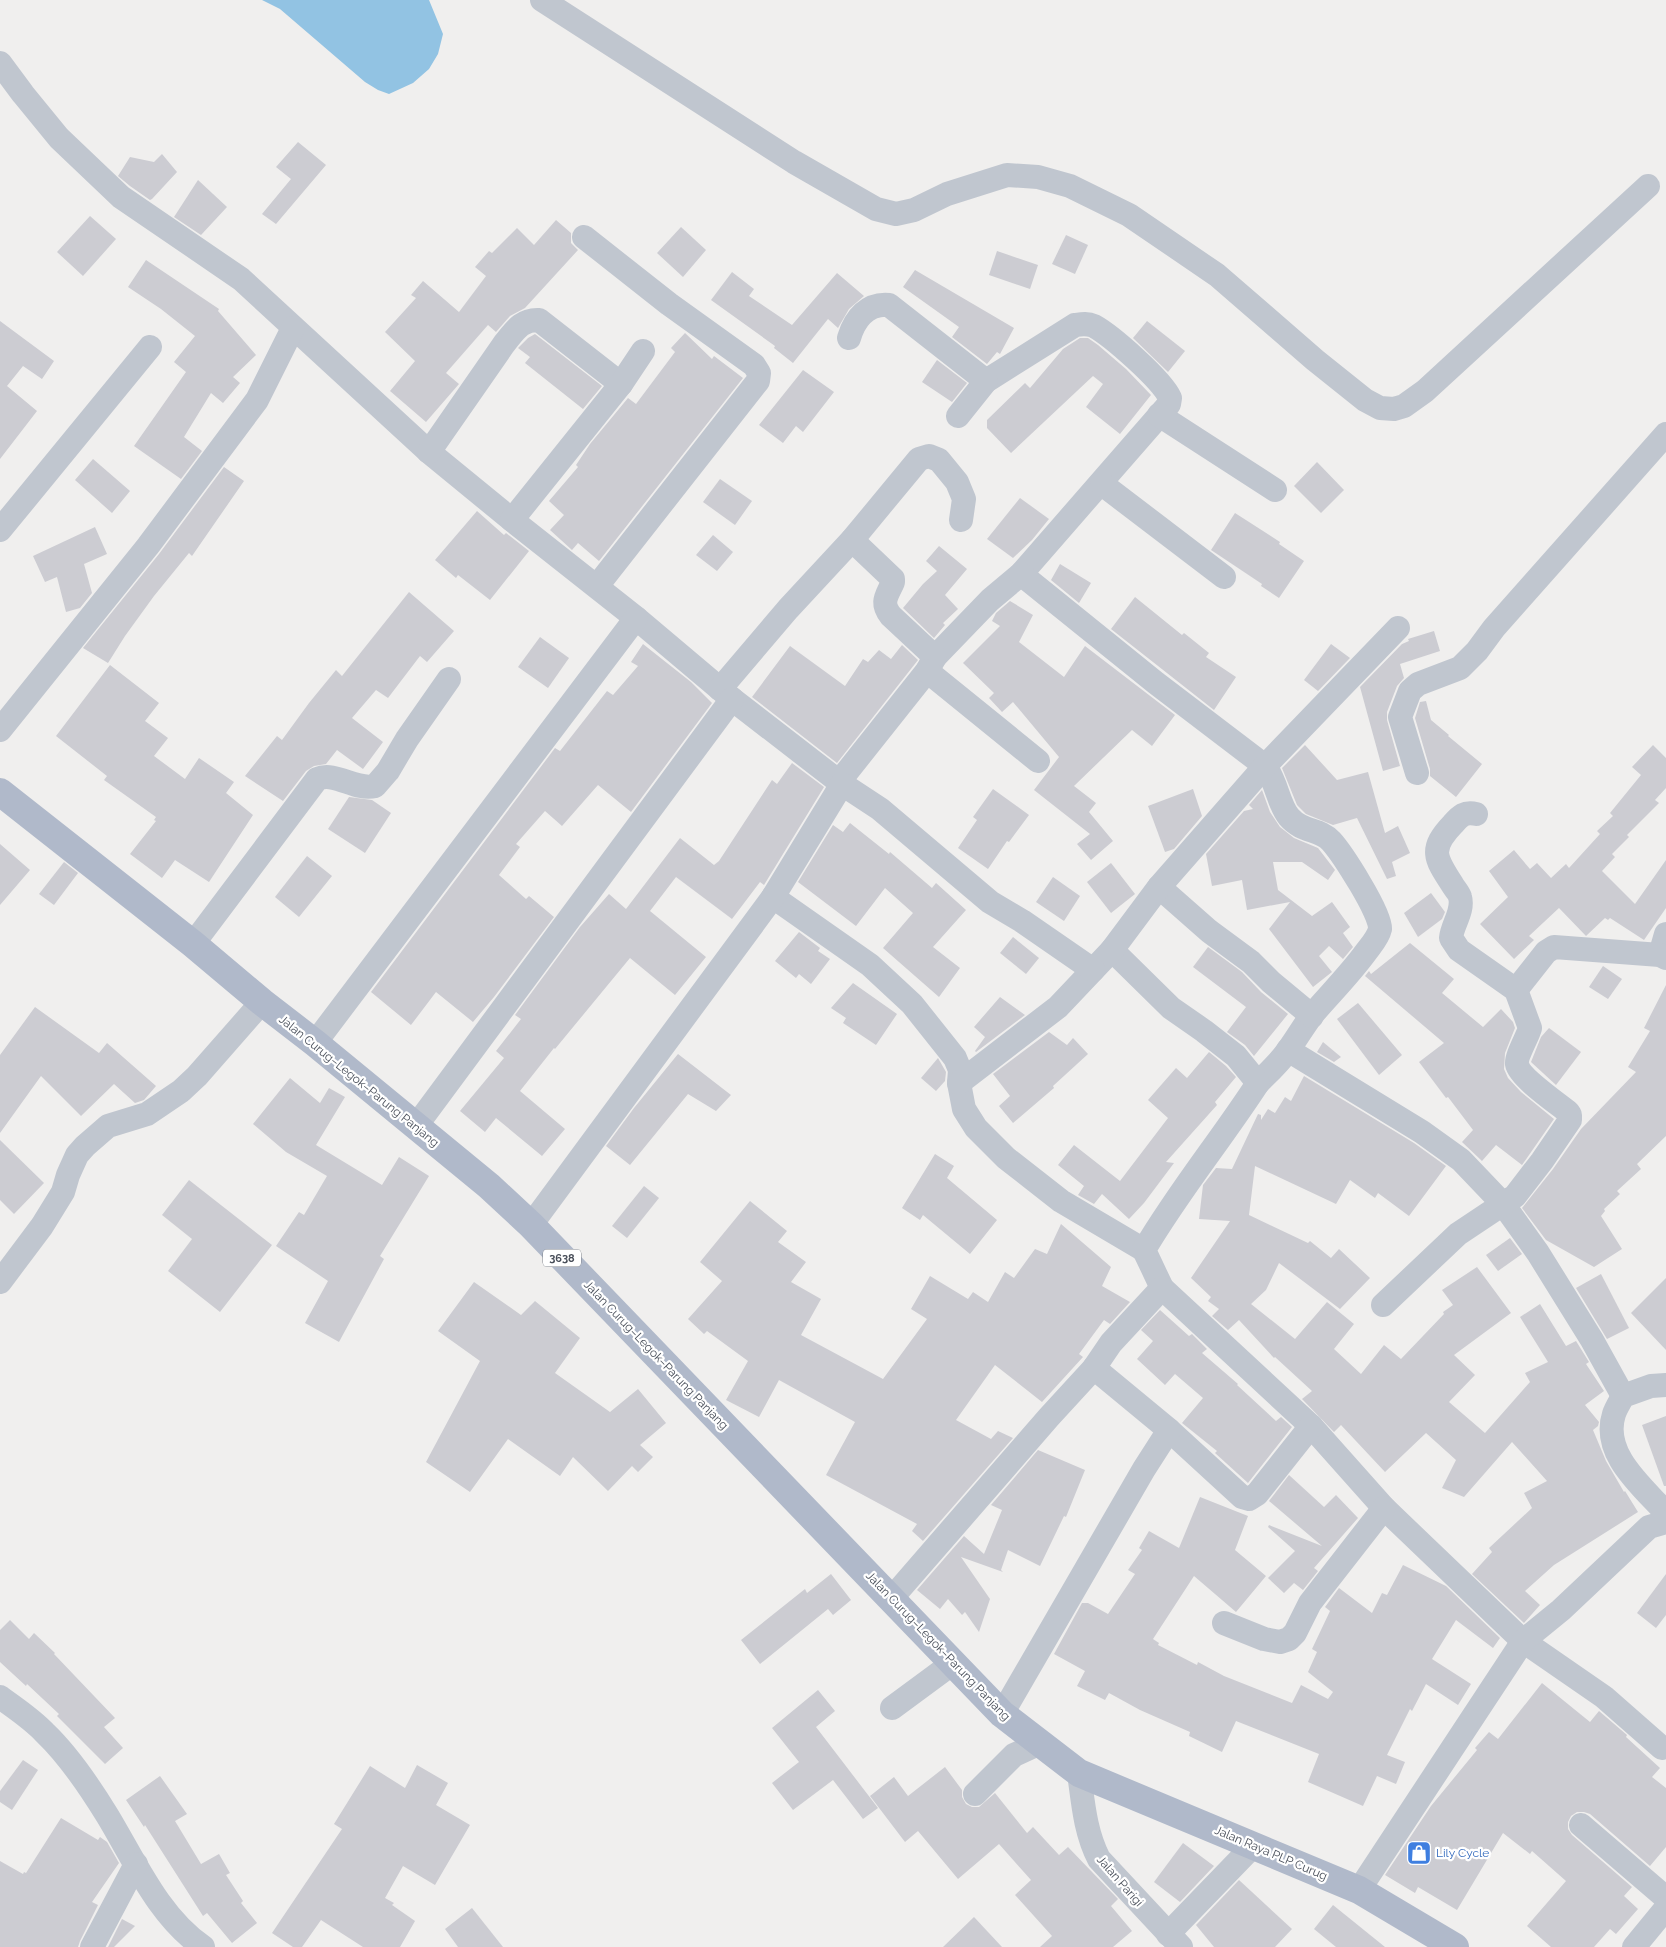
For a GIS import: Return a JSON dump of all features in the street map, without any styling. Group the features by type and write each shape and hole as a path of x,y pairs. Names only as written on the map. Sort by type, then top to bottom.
{"main road":[{"name":"Jalan Curug–Legok–Parung Panjang","path":"1,795 193,944 489,1186 531,1225 1002,1714 1079,1773"},
{"name":"Jalan Raya PLP Curug","path":"1079,1773 1359,1890 1455,1947"}],"street":[{"path":"542,0 794,162 876,209 896,214 914,210 947,194 1007,175 1046,179 1070,186 1100,200 1137,220 1217,275 1365,400 1380,408 1394,409 1404,406 1424,391 1648,186"},
{"path":"0,63 59,138 121,197 241,279 429,452 597,586 726,694 842,784 880,809 990,902 1022,921 1093,970"},
{"path":"584,237 669,304 754,365 759,373 758,381 704,447 597,586"},
{"path":"849,338 856,322 867,309 874,305 889,305 986,381"},
{"path":"429,452 504,344 517,328 530,320 539,320 620,384"},
{"path":"531,1225 774,897 842,784 846,773 931,664 990,600 1021,574 1102,484 1169,404 1170,398 1162,385 1120,346 1094,326 1085,323 1075,325 986,381 958,416"},
{"path":"0,730 148,546 257,400 293,328"},
{"path":"0,530 150,347"},
{"path":"512,520 620,384 643,351"},
{"path":"1159,415 1275,490"},
{"path":"1418,773 1400,717 1410,691 1418,684 1460,668 1467,661 1666,434"},
{"path":"416,1126 788,609 852,540 919,459 929,456 938,460 957,482 964,500 961,520"},
{"path":"1102,484 1224,577"},
{"path":"852,540 893,579 885,602 885,609 890,616 931,664 1038,761"},
{"path":"1021,574 1156,683 1265,766 1273,777 1288,817 1298,826 1325,836 1332,842 1353,871 1380,925 1378,934 1352,971 1312,1016 1288,1050 1258,1083 1239,1113 1164,1214 1144,1250"},
{"path":"315,1043 636,618"},
{"path":"959,1083 1058,1007 1112,950 1159,887 1265,766 1398,628"},
{"path":"193,944 317,779 324,776 369,788 375,786 388,771 406,739 449,679"},
{"path":"1383,1305 1458,1234 1515,1196 1570,1120 1568,1112 1524,1074 1517,1065 1530,1028 1516,990 1459,950 1451,938 1459,915 1460,897 1438,863 1436,848 1444,832 1460,816 1467,813 1476,814"},
{"path":"1159,887 1210,931 1251,962 1271,982 1312,1016"},
{"path":"774,897 870,965 912,1004 955,1058 960,1070 959,1083 964,1109 976,1128 1006,1158 1061,1201 1144,1250 1162,1288 1311,1426 1384,1508 1523,1641 1604,1697 1662,1748"},
{"path":"1516,990 1546,952 1554,947 1664,949"},
{"path":"1112,950 1172,1008 1236,1056 1258,1083"},
{"path":"0,1282 47,1218 63,1192 77,1155 85,1146 112,1124 147,1114 181,1091 197,1076 262,1002"},
{"path":"1288,1050 1422,1132 1461,1160 1503,1204 1538,1253 1592,1340 1623,1396"},
{"path":"892,1599 1049,1417 1094,1368 1111,1343 1162,1288"},
{"path":"1094,1368 1169,1430 1242,1497 1250,1499 1258,1494 1311,1426"},
{"path":"1666,1385 1651,1386 1623,1396 1614,1415 1612,1438 1620,1462 1666,1513"},
{"path":"1002,1714 1144,1469 1169,1430"},
{"path":"1224,1623 1264,1639 1280,1642 1289,1639 1295,1633 1310,1603 1384,1508"},
{"path":"1359,1890 1523,1641 1561,1610 1649,1527 1666,1522"},
{"path":"892,1708 953,1663"},
{"path":"0,1697 45,1732 106,1813 136,1864 174,1922 203,1947"},
{"path":"975,1794 1014,1755 1040,1743"},
{"name":"Jalan Parigi","path":"1079,1773 1085,1818 1091,1844 1098,1859 1174,1940"},
{"path":"1580,1824 1666,1898"},
{"path":"1174,1940 1253,1846"},
{"path":"92,1947 136,1864"},
{"path":"1634,1947 1666,1908"}],"water":[{"path":"262,0 429,0 443,34 438,54 429,69 413,83 389,94 365,82 280,9"}],"building":[{"path":"298,142 326,165 276,224 262,214 291,179 276,167"},
{"path":"162,154 177,172 150,200 118,176 130,157 154,162"},
{"path":"198,180 227,207 201,235 174,217"},
{"path":"90,216 116,239 83,276 57,252"},
{"path":"556,220 571,233 571,243 578,250 525,308 510,316 496,332 488,325 446,373 459,384 426,422 390,391 415,361 385,332 416,298 411,295 423,281 459,312 486,276 475,267 489,251 492,253 517,228 534,245"},
{"path":"681,227 706,250 683,277 657,253"},
{"path":"1066,235 1088,245 1075,274 1052,264"},
{"path":"997,251 1038,265 1030,289 989,275"},
{"path":"146,260 219,309 218,311 256,355 233,377 240,383 223,403 211,393 184,437 202,451 181,479 134,446 186,372 174,362 195,336 161,309 128,287"},
{"path":"915,270 1014,328 1000,354 997,352 987,364 952,337 959,327 903,287"},
{"path":"732,272 754,289 749,296 792,325 837,273 864,296 849,309 838,328 828,319 793,363 774,348 775,346 711,300"},
{"path":"0,321 54,361 42,379 23,366 7,386 37,411 0,459"},
{"path":"1147,321 1185,351 1168,372 1133,338"},
{"path":"685,333 712,359 714,356 743,378 599,561 578,543 572,550 550,530 564,515 549,501 578,467 576,465 590,444 628,398 636,404 675,352 671,348"},
{"path":"535,334 602,386 583,409 525,363 530,357 518,348"},
{"path":"1080,338 1088,338 1098,345 1126,369 1151,395 1120,434 1086,407 1103,384 1093,376 1011,453 987,428 987,420 1025,383 1030,388 1063,349"},
{"path":"937,360 967,383 952,402 922,382"},
{"path":"803,370 834,392 803,432 796,426 783,443 759,425"},
{"path":"93,459 130,491 112,513 75,480"},
{"path":"1317,462 1344,490 1321,513 1294,486"},
{"path":"224,467 244,481 192,556 189,553 154,596 108,663 83,648 159,554"},
{"path":"720,479 752,501 735,525 703,502"},
{"path":"1020,498 1049,519 1032,540 1013,558 987,539"},
{"path":"477,511 504,535 506,533 529,551 490,600 458,575 456,578 435,560"},
{"path":"1235,513 1280,542 1279,544 1304,561 1279,598 1261,586 1262,584 1211,550"},
{"path":"95,527 107,554 84,564 92,593 80,608 66,612 57,577 45,582 33,556"},
{"path":"713,535 733,552 717,571 696,555"},
{"path":"939,546 967,569 945,595 958,609 943,623 945,625 934,638 903,608 923,584 937,571 926,561"},
{"path":"1060,564 1091,583 1079,603 1051,580"},
{"path":"409,592 454,631 427,662 420,656 388,698 376,690 352,718 383,742 363,769 337,750 326,764 314,766 306,771 283,801 245,776 277,736 282,740 336,670 342,676"},
{"path":"1135,597 1182,635 1184,633 1209,653 1206,657 1236,677 1214,710 1111,629"},
{"path":"1010,601 1033,615 1019,642 1064,677 1085,646 1175,715 1152,746 1132,730 1074,786 1096,803 1089,812 1113,841 1091,860 1077,844 1090,834 1034,790 1059,757 1013,702 1002,712 989,698 994,693 963,663 1000,626 992,621 996,613"},
{"path":"1434,631 1440,651 1400,664 1404,678 1397,686 1387,712 1387,720 1400,766 1383,771 1360,687 1402,644 1409,641 1408,639"},
{"path":"540,637 569,658 548,688 518,667"},
{"path":"643,644 691,682 712,703 631,812 598,785 562,826 545,811 516,844 520,847 499,875 526,899 529,896 554,917 473,1022 436,992 411,1025 371,992 555,748 560,751 607,691 613,695 638,666 631,662"},
{"path":"1331,644 1350,658 1318,691 1304,680"},
{"path":"902,645 918,660 837,763 752,697 790,646 845,686 863,659 868,662 879,650 891,659"},
{"path":"110,665 159,703 145,721 168,738 154,756 185,779 199,758 234,782 226,793 253,815 209,882 175,860 162,878 130,854 156,821 154,820 156,817 104,780 107,776 56,736"},
{"path":"1426,701 1431,720 1482,764 1456,797 1430,776 1430,769 1415,718 1420,702"},
{"path":"1305,745 1337,780 1368,772 1385,833 1398,826 1410,853 1392,862 1396,876 1387,879 1357,818 1333,825 1306,814 1297,805 1282,768"},
{"path":"1653,745 1666,758 1666,788 1655,800 1659,803 1627,835 1629,837 1612,854 1615,857 1602,871 1635,904 1666,860 1666,908 1644,940 1610,918 1608,920 1605,918 1586,936 1559,908 1529,936 1534,940 1514,959 1480,924 1508,897 1489,871 1514,850 1530,869 1537,863 1551,878 1566,864 1569,868 1600,834 1597,831 1613,816 1610,813 1641,775 1632,767"},
{"path":"792,763 824,787 764,885 760,882 732,919 676,877 650,911 706,957 675,995 630,958 520,1091 565,1129 542,1156 496,1118 485,1132 460,1111 504,1058 496,1051 521,1019 515,1015 580,927 609,894 626,909 680,838 714,865 719,861 772,780 777,784"},
{"path":"993,789 1029,815 1009,842 1007,841 988,869 958,848 977,820 973,817"},
{"path":"1193,789 1202,816 1174,849 1165,852 1148,806"},
{"path":"1262,790 1270,812 1280,827 1294,838 1318,848 1335,870 1328,880 1302,862 1273,862 1278,890 1312,916 1332,902 1350,927 1343,933 1353,947 1343,959 1329,946 1319,956 1332,972 1313,987 1269,929 1290,902 1247,910 1242,880 1212,886 1206,854 1244,811 1253,809 1249,805"},
{"path":"349,797 372,800 391,813 365,853 328,829"},
{"path":"850,823 889,854 890,852 932,888 936,883 966,910 933,947 960,968 939,997 883,948 913,913 885,888 856,926 798,882 833,825 843,832"},
{"path":"0,844 30,870 0,905"},
{"path":"307,856 332,876 299,917 275,897"},
{"path":"64,862 78,873 54,905 39,894"},
{"path":"1111,863 1135,894 1111,913 1087,882"},
{"path":"1053,877 1080,896 1064,921 1036,902"},
{"path":"1431,893 1445,912 1442,919 1418,937 1404,913"},
{"path":"799,932 820,948 818,951 830,959 811,984 799,974 796,978 775,961"},
{"path":"1013,937 1039,958 1026,974 1000,953"},
{"path":"1410,943 1454,979 1442,993 1483,1027 1501,1009 1513,1022 1515,1028 1505,1053 1504,1069 1508,1078 1521,1092 1554,1119 1522,1165 1496,1145 1482,1161 1462,1142 1473,1130 1419,1062 1444,1043 1365,976 1369,971 1371,974"},
{"path":"1208,947 1242,972 1261,992 1288,1014 1254,1056 1245,1045 1227,1032 1246,1007 1193,967"},
{"path":"1603,966 1622,979 1608,999 1589,987"},
{"path":"853,983 897,1014 876,1045 843,1023 846,1018 831,1008"},
{"path":"1666,985 1666,1136 1637,1164 1641,1169 1617,1191 1620,1194 1604,1209 1605,1211 1601,1216 1622,1249 1594,1267 1546,1240 1522,1208 1553,1169 1581,1129 1636,1072 1628,1067 1650,1031 1644,1028"},
{"path":"1000,997 1025,1015 976,1052 985,1037 974,1027"},
{"path":"1358,1003 1402,1055 1379,1075 1337,1019"},
{"path":"35,1007 99,1053 107,1043 156,1086 144,1100 135,1103 114,1084 81,1116 41,1076 0,1133 0,1055"},
{"path":"1549,1028 1581,1052 1556,1085 1531,1062 1541,1037"},
{"path":"1049,1032 1067,1045 1073,1038 1088,1054 1053,1086 1054,1088 1013,1123 999,1106 1010,1096 993,1074"},
{"path":"1323,1042 1341,1057 1334,1062 1317,1052"},
{"path":"1209,1052 1236,1077 1215,1102 1217,1105 1166,1162 1174,1163 1144,1203 1129,1219 1102,1194 1094,1204 1078,1195 1084,1186 1058,1165 1074,1145 1120,1181 1168,1118 1148,1100 1176,1068 1187,1078"},
{"path":"678,1054 731,1095 716,1111 688,1094 630,1165 606,1146"},
{"path":"938,1058 946,1072 945,1081 936,1091 921,1078"},
{"path":"1304,1076 1414,1143 1446,1166 1409,1216 1378,1193 1375,1198 1350,1180 1336,1204 1255,1166 1249,1215 1308,1243 1310,1241 1331,1258 1339,1249 1370,1278 1340,1309 1279,1263 1266,1290 1251,1304 1295,1339 1327,1302 1354,1324 1334,1349 1361,1374 1384,1345 1401,1359 1444,1314 1443,1312 1453,1305 1442,1290 1477,1267 1511,1313 1454,1355 1475,1375 1449,1402 1485,1433 1530,1382 1525,1373 1548,1362 1520,1317 1540,1304 1566,1346 1576,1341 1589,1362 1586,1364 1604,1391 1585,1405 1599,1422 1598,1426 1593,1430 1606,1461 1638,1512 1554,1565 1525,1591 1540,1605 1524,1623 1472,1574 1492,1552 1489,1548 1532,1508 1524,1493 1547,1481 1512,1442 1464,1497 1442,1488 1456,1460 1426,1433 1385,1472 1341,1425 1334,1432 1302,1399 1312,1391 1274,1358 1239,1320 1228,1330 1212,1316 1219,1309 1208,1301 1211,1297 1191,1278 1230,1221 1199,1219 1203,1185 1216,1168 1232,1169 1258,1114 1261,1115 1261,1120 1268,1109 1275,1113 1285,1097 1291,1101"},
{"path":"290,1078 320,1103 329,1088 345,1097 316,1145 382,1185 399,1157 429,1176 380,1256 384,1259 339,1342 305,1323 328,1281 276,1246 299,1212 304,1215 327,1176 286,1152 253,1124"},
{"path":"0,1140 44,1183 14,1214 0,1200"},
{"path":"935,1154 954,1166 947,1178 997,1220 970,1254 923,1215 920,1220 902,1208"},
{"path":"189,1180 272,1245 220,1312 168,1271 192,1239 162,1215"},
{"path":"644,1186 659,1198 627,1238 612,1226"},
{"path":"750,1201 787,1231 778,1242 806,1262 791,1282 821,1299 801,1335 883,1379 927,1319 911,1309 930,1276 968,1299 973,1292 988,1302 1005,1272 1014,1278 1035,1249 1047,1254 1061,1224 1111,1267 1102,1286 1130,1302 1110,1324 1104,1320 1079,1354 1083,1357 1042,1402 995,1365 956,1420 991,1439 998,1431 1013,1438 923,1541 912,1531 917,1524 826,1475 855,1422 779,1380 759,1417 726,1400 748,1361 707,1331 704,1334 688,1319 722,1281 700,1262"},
{"path":"1510,1238 1522,1254 1498,1271 1486,1255"},
{"path":"1601,1274 1629,1328 1607,1339 1576,1288"},
{"path":"1666,1278 1666,1350 1631,1313"},
{"path":"474,1282 521,1315 535,1301 580,1338 555,1373 610,1412 638,1389 666,1423 640,1445 653,1457 638,1472 632,1466 608,1491 573,1457 560,1476 508,1439 470,1492 426,1462 480,1361 438,1331"},
{"path":"1160,1310 1189,1336 1192,1334 1207,1349 1202,1353 1238,1384 1276,1421 1281,1417 1292,1427 1248,1483 1215,1453 1217,1451 1182,1423 1203,1398 1175,1374 1165,1385 1137,1359 1153,1341 1141,1330"},
{"path":"1666,1416 1666,1486 1664,1486 1642,1425"},
{"path":"1038,1450 1085,1470 1066,1517 1064,1516 1040,1566 1008,1550 1001,1570 1003,1572 961,1557 990,1599 979,1632 965,1612 962,1615 948,1599 940,1609 917,1590 964,1536 984,1554 1002,1510 991,1505"},
{"path":"1289,1475 1324,1507 1336,1495 1358,1518 1314,1568 1318,1571 1303,1590 1294,1583 1284,1593 1268,1578 1295,1551 1268,1527 1269,1525 1322,1546 1269,1501"},
{"path":"1200,1497 1248,1516 1235,1550 1266,1576 1236,1612 1194,1576 1153,1639 1159,1643 1158,1645 1197,1665 1198,1662 1224,1676 1292,1703 1301,1685 1328,1699 1333,1692 1308,1672 1317,1652 1312,1649 1330,1611 1325,1607 1339,1588 1372,1613 1382,1593 1387,1595 1403,1565 1446,1586 1500,1638 1493,1648 1456,1620 1432,1659 1471,1684 1458,1705 1426,1684 1412,1711 1410,1709 1387,1755 1405,1762 1396,1784 1377,1776 1363,1806 1308,1782 1319,1754 1236,1721 1222,1752 1189,1736 1190,1732 1140,1710 1109,1693 1105,1700 1077,1686 1085,1671 1054,1654 1082,1603 1088,1603 1108,1614 1135,1574 1128,1570 1142,1550 1139,1548 1149,1531 1179,1548"},
{"path":"831,1574 851,1600 833,1615 828,1609 760,1664 741,1640 805,1589 807,1593"},
{"path":"1666,1574 1666,1615 1656,1628 1637,1613"},
{"path":"10,1620 29,1639 34,1633 115,1718 104,1727 123,1748 105,1764 57,1716 59,1714 0,1662 0,1630"},
{"path":"1542,1683 1590,1722 1599,1711 1627,1735 1626,1737 1660,1768 1652,1777 1666,1788 1666,1847 1650,1866 1590,1814 1577,1812 1571,1816 1568,1822 1568,1829 1572,1835 1632,1887 1624,1896 1638,1909 1616,1934 1610,1929 1594,1947 1551,1947 1527,1926 1566,1881 1532,1851 1530,1854 1503,1833 1457,1910 1418,1887 1415,1893 1385,1875 1431,1806 1477,1750 1475,1748 1489,1732 1498,1739"},
{"path":"818,1690 835,1711 816,1727 878,1808 863,1819 833,1780 793,1810 772,1783 799,1762 772,1728"},
{"path":"23,1760 38,1770 12,1810 0,1802 0,1791"},
{"path":"417,1765 448,1783 436,1805 470,1825 435,1885 403,1866 385,1898 394,1903 392,1905 415,1921 400,1947 363,1947 321,1920 302,1947 293,1947 272,1933 342,1829 334,1824 370,1766 405,1788"},
{"path":"945,1767 962,1790 962,1797 966,1804 972,1807 979,1807 995,1793 1027,1833 1033,1827 1059,1855 1068,1847 1118,1899 1111,1906 1132,1931 1113,1947 1040,1947 1052,1936 1015,1895 1031,1880 999,1844 958,1879 918,1831 905,1842 870,1796 894,1777 908,1796"},
{"path":"160,1776 187,1814 175,1821 201,1864 219,1854 230,1873 226,1875 243,1901 241,1903 257,1923 232,1943 207,1913 203,1916 145,1825 144,1827 126,1800"},
{"path":"61,1818 98,1840 100,1837 107,1842 119,1863 92,1902 98,1905 78,1947 0,1947 0,1861 23,1874 24,1872 26,1873"},
{"path":"1183,1843 1214,1866 1180,1902 1154,1882"},
{"path":"1239,1880 1292,1929 1275,1947 1214,1947 1196,1925"},
{"path":"1333,1905 1385,1947 1336,1947 1314,1929"},
{"path":"472,1908 503,1947 458,1947 445,1929"},
{"path":"974,1917 1002,1947 943,1947"},
{"path":"122,1919 135,1926 114,1947 108,1947"}],"place":[{"name":"Lily Cycle","path":"1419,1853"}]}
